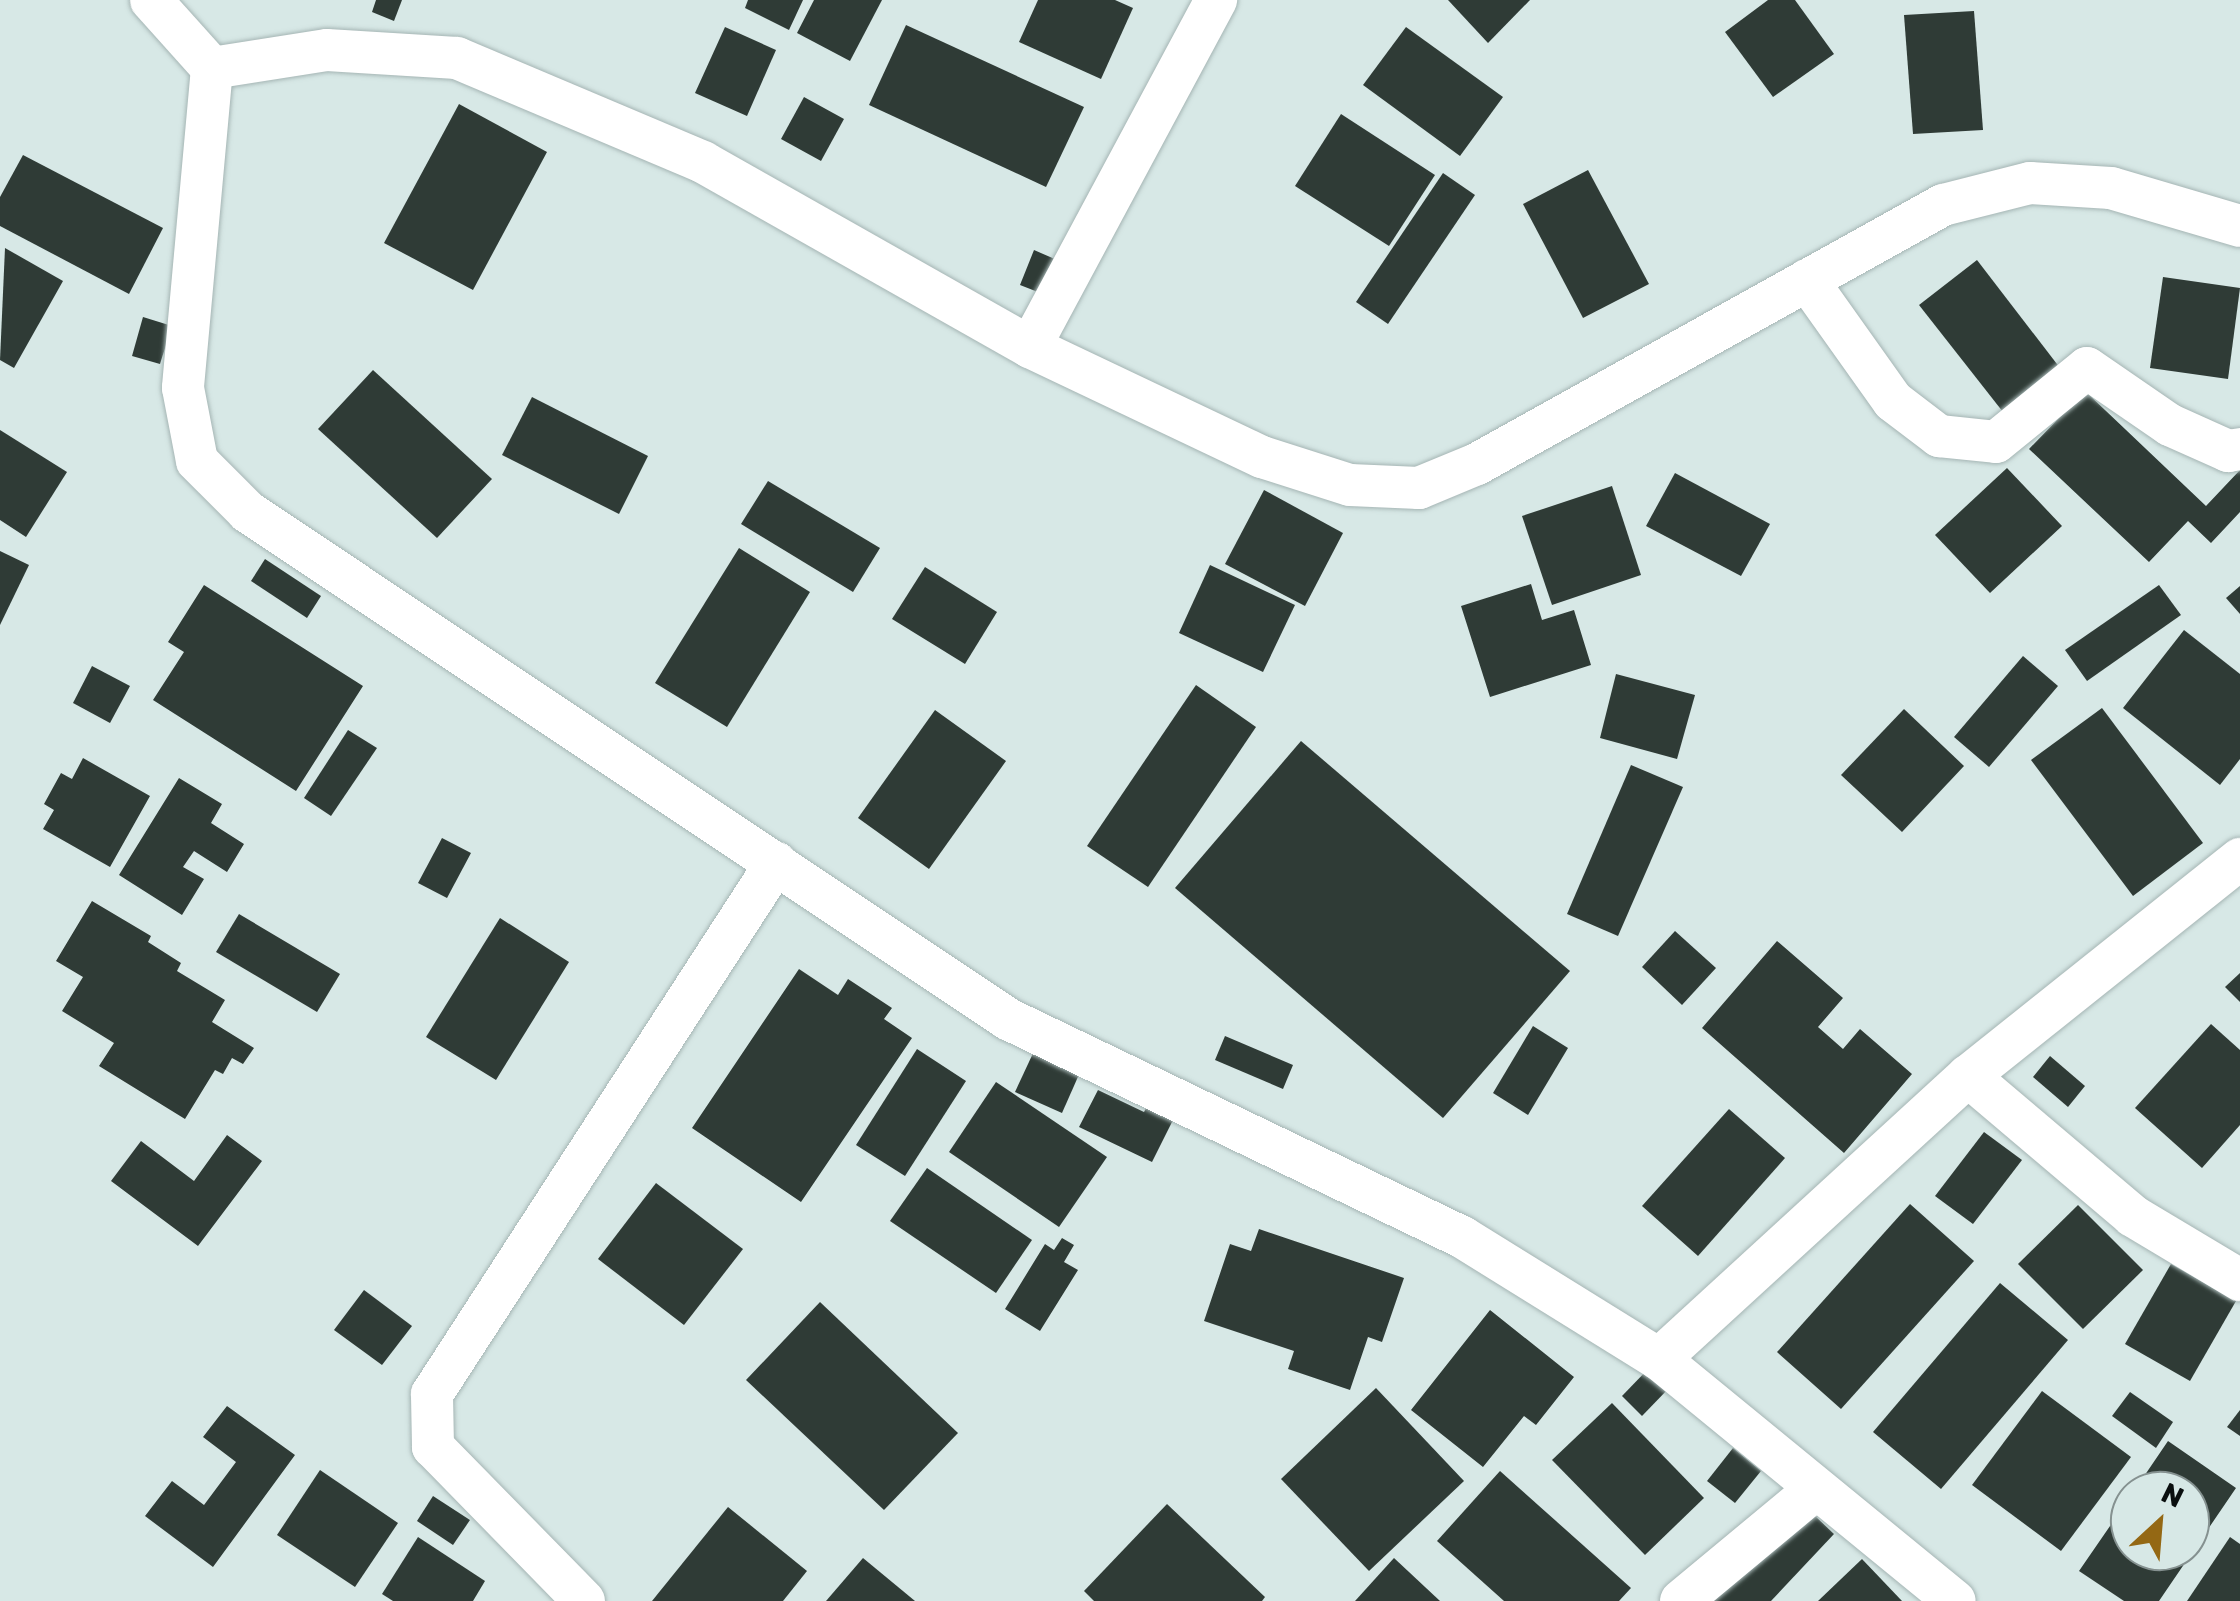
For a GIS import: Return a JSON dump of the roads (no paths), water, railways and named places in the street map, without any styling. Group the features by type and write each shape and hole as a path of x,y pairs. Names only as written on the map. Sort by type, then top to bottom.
{"street":[{"path":"151,0 212,68 183,388 198,461 248,512 1008,1019 1462,1237 1659,1359 1955,1601"},
{"path":"1030,347 1216,0"},
{"path":"212,68 327,50 457,58 703,162 1030,347 1262,458 1350,485 1420,488 1477,464 1943,205 2030,183 2111,188 2240,226"},
{"path":"1808,280 1893,402 1939,436 1996,442 2087,368 2170,425 2228,451 2240,450"},
{"path":"1659,1359 1968,1076 2240,858"},
{"path":"584,1601 433,1448 432,1394 776,864"},
{"path":"1968,1076 2134,1216 2240,1280"},
{"path":"1681,1601 1816,1489"}]}
